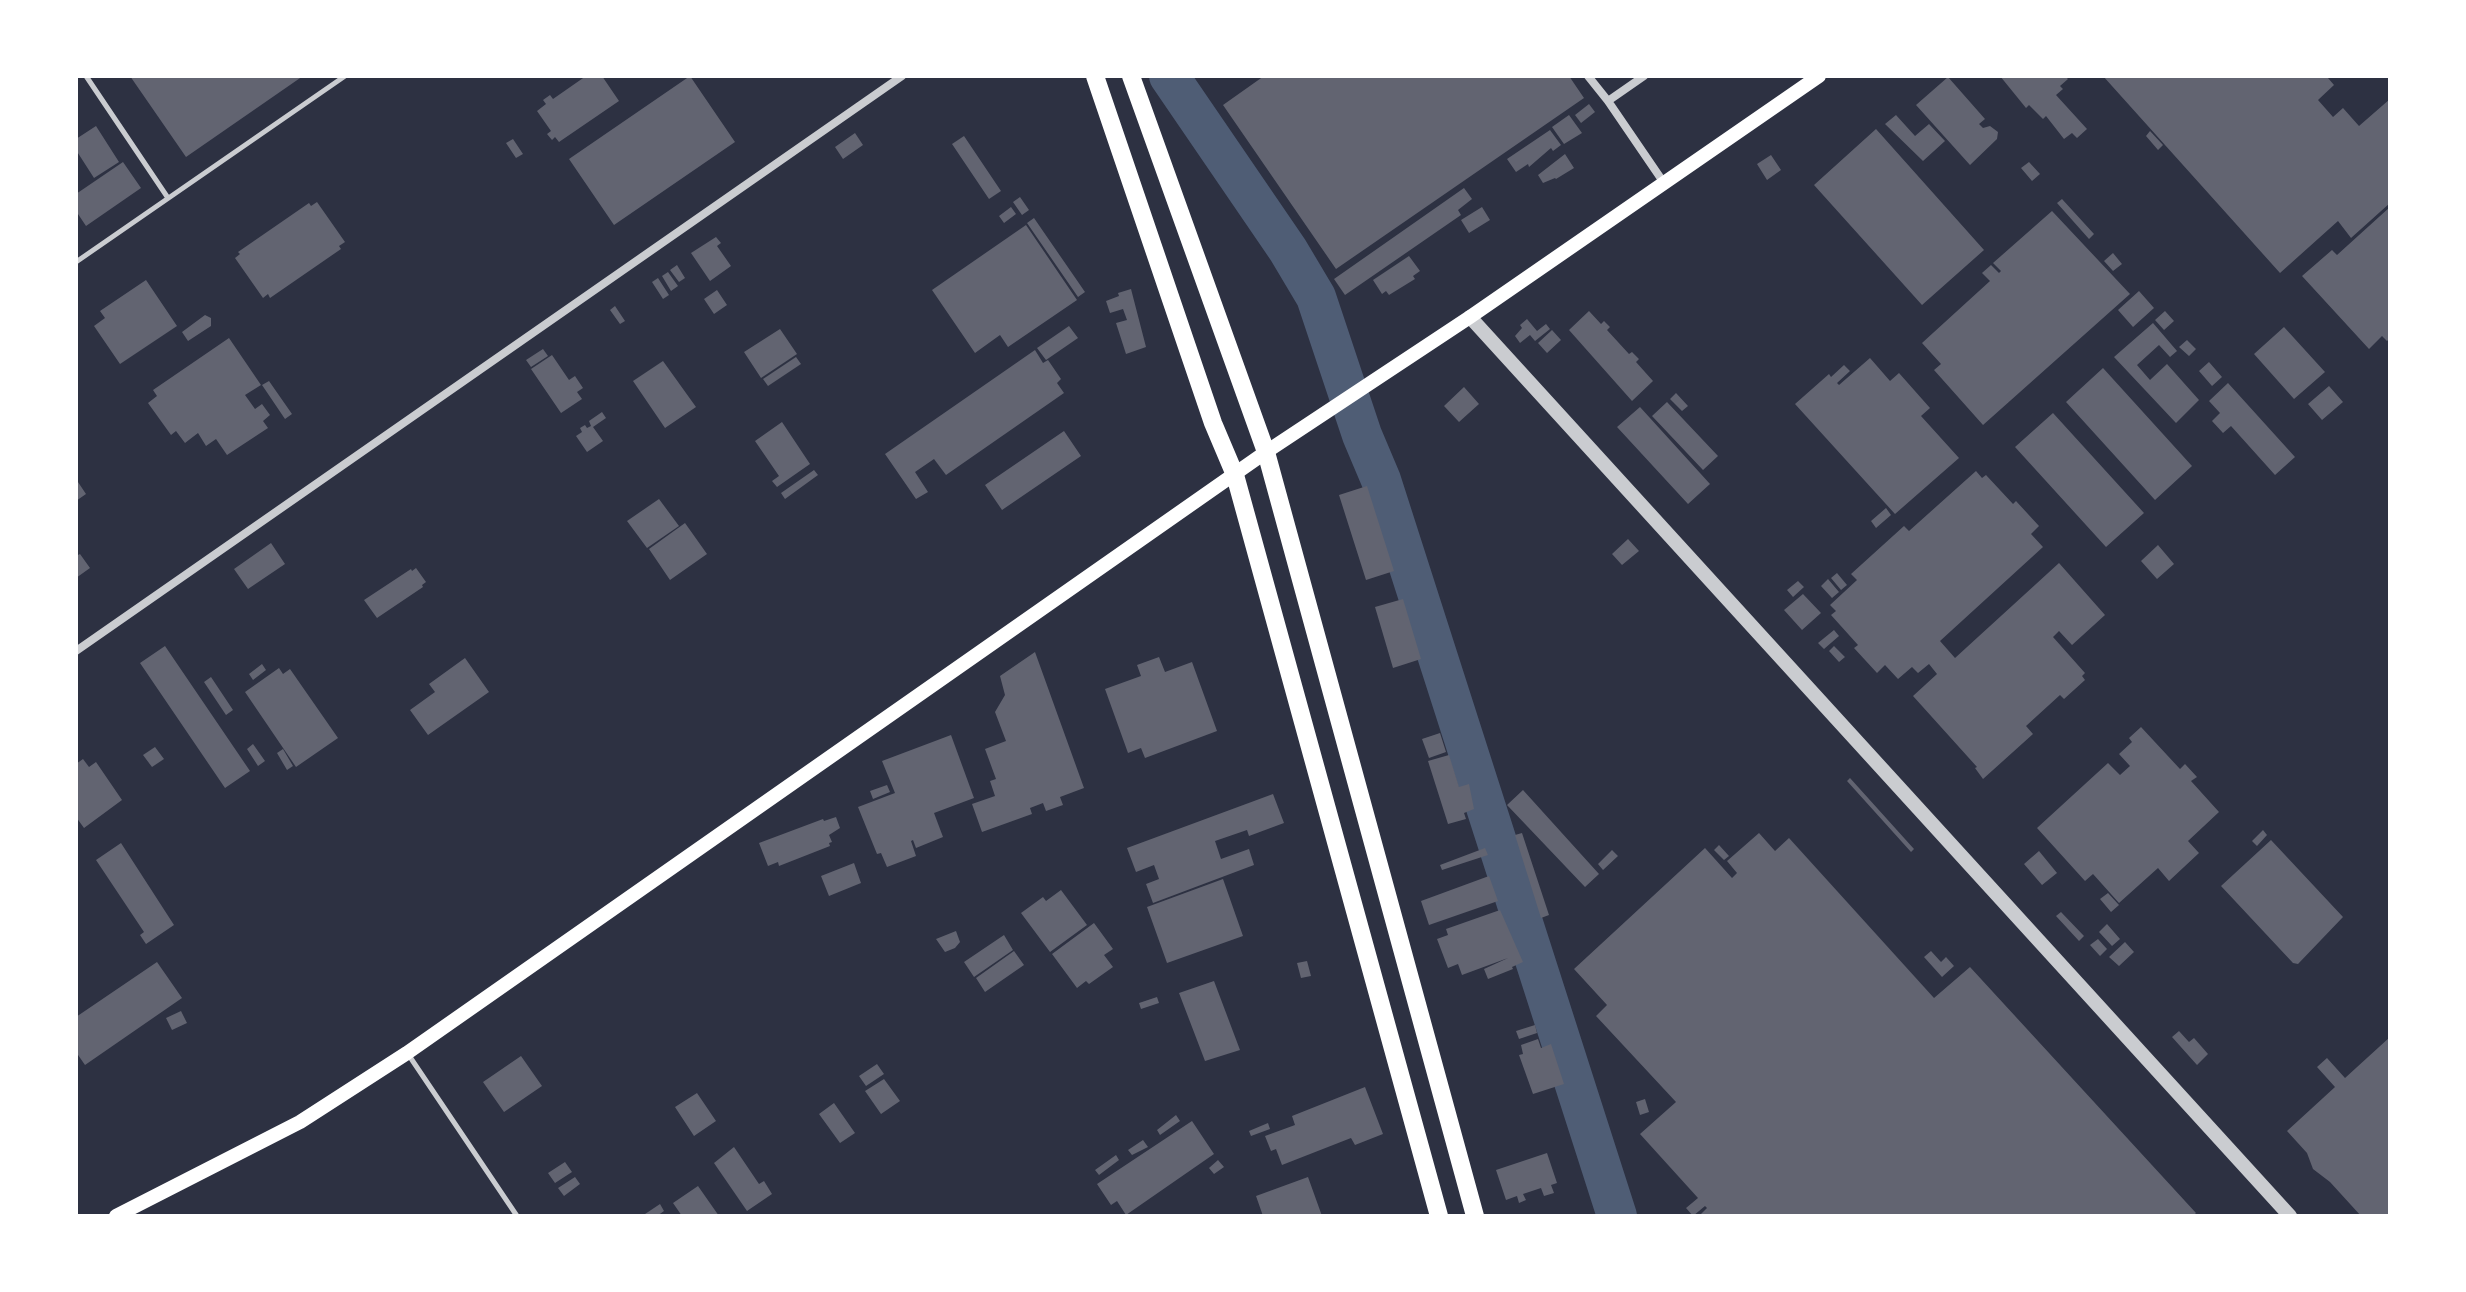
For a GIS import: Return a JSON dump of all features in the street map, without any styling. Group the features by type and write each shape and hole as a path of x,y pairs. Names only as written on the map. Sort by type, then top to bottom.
{"highway":[{"path":"1095,76 1213,423 1235,475 1439,1216"},
{"path":"1131,76 1266,452 1475,1216"}],"main road":[{"path":"116,1216 300,1122 407,1053 1266,452 1470,317 1819,76"}],"street":[{"path":"76,651 902,76"},
{"path":"1588,76 1664,183"},
{"path":"1608,101 1644,76"},
{"path":"1470,317 2281,1213"}],"lane":[{"path":"86,76 168,198"},
{"path":"76,262 345,76"},
{"path":"407,1053 517,1216"}],"building":[{"path":"130,76 303,76 186,157"},
{"path":"586,76 602,76 619,101 559,142 555,137 552,140 547,134 551,131 537,111 546,104 543,100 550,95 553,99"},
{"path":"690,76 735,142 614,225 569,159"},
{"path":"1264,76 1569,76 1584,98 1336,269 1223,105"},
{"path":"2000,76 2065,76 2068,79 2056,95 2087,129 2077,138 2072,133 2064,139 2046,116 2043,119 2029,105 2026,108"},
{"path":"2103,76 2330,76 2328,78 2334,85 2318,100 2333,117 2343,108 2359,126 2390,99 2390,203 2351,238 2338,221 2280,273"},
{"path":"1948,77 1985,119 1979,124 1983,128 1990,126 1998,132 1997,139 1970,165 1916,105"},
{"path":"1589,104 1595,112 1581,123 1575,115"},
{"path":"1569,115 1582,133 1564,144 1552,127"},
{"path":"1896,115 1915,136 1929,124 1945,141 1923,161 1885,124"},
{"path":"96,126 119,162 94,178 76,150 76,139"},
{"path":"1876,129 1984,250 1922,305 1814,185"},
{"path":"1550,130 1561,145 1553,151 1551,148 1529,167 1528,164 1516,172 1507,159"},
{"path":"2150,131 2163,145 2158,150 2146,136"},
{"path":"855,133 863,145 843,159 835,147"},
{"path":"964,136 1001,191 989,199 952,144"},
{"path":"513,139 523,154 516,158 506,143"},
{"path":"1565,154 1574,168 1543,183 1538,175"},
{"path":"1771,155 1781,170 1767,180 1757,164"},
{"path":"123,162 141,188 86,226 76,211 76,194"},
{"path":"2029,162 2040,174 2032,181 2021,168"},
{"path":"1464,188 1472,199 1458,210 1461,215 1345,295 1334,279"},
{"path":"1020,197 1029,210 1022,215 1013,202"},
{"path":"2062,199 2094,234 2089,239 2057,203"},
{"path":"317,202 345,242 339,246 341,249 270,298 268,294 263,298 235,258 240,254 238,252 309,203 311,206"},
{"path":"1011,207 1016,214 1004,223 999,216"},
{"path":"1482,207 1490,220 1469,233 1461,220"},
{"path":"2390,207 2390,338 2387,341 2382,336 2369,349 2302,276 2332,250 2337,255"},
{"path":"2052,211 2130,294 1983,425 1934,370 1941,364 1922,343 1990,281 1982,273 1991,265 1999,273 2001,271 1993,263"},
{"path":"1034,218 1085,292 1078,297 1027,223"},
{"path":"1026,225 1077,300 1008,347 1000,335 975,353 932,290"},
{"path":"716,237 721,243 717,246 731,266 710,281 691,253"},
{"path":"2113,253 2122,264 2113,271 2104,261"},
{"path":"1409,256 1420,271 1413,276 1415,279 1389,295 1386,291 1382,294 1373,280"},
{"path":"677,265 685,278 679,282 670,270"},
{"path":"668,272 678,286 671,291 662,276"},
{"path":"658,278 669,295 663,299 652,282"},
{"path":"146,280 177,326 120,364 94,326 105,318 100,311"},
{"path":"1131,289 1146,347 1126,354 1116,323 1127,320 1123,309 1110,313 1106,301"},
{"path":"717,290 727,305 714,314 704,299"},
{"path":"2139,291 2154,308 2133,327 2118,310"},
{"path":"615,306 625,321 620,324 610,310"},
{"path":"1589,311 1601,324 1604,321 1610,327 1607,330 1629,354 1632,352 1639,359 1636,362 1653,381 1632,401 1569,330"},
{"path":"2165,311 2174,321 2164,330 2155,320"},
{"path":"205,315 211,318 211,326 188,341 182,332"},
{"path":"1527,319 1537,331 1546,324 1550,329 1535,341 1530,335 1520,343 1515,336"},
{"path":"2153,323 2177,351 2170,357 2159,345 2137,365 2150,380 2167,364 2199,400 2176,423 2114,357"},
{"path":"1069,326 1078,338 1046,360 1037,348"},
{"path":"2284,327 2325,372 2294,399 2254,354"},
{"path":"780,329 797,354 761,378 744,352"},
{"path":"1552,330 1561,340 1547,353 1538,343"},
{"path":"229,338 261,385 245,395 255,409 262,404 270,415 263,421 268,428 227,455 216,439 206,446 198,433 185,443 176,431 171,435 148,403 157,396 153,390"},
{"path":"2187,340 2196,349 2189,356 2179,347"},
{"path":"543,349 548,356 531,367 526,360"},
{"path":"1035,350 1043,363 1048,360 1061,379 1057,383 1064,393 946,475 934,459 915,472 928,492 916,499 885,454"},
{"path":"552,355 569,380 575,376 583,388 577,392 582,399 561,413 531,369"},
{"path":"796,357 801,364 768,386 763,379"},
{"path":"1870,358 1890,381 1899,373 1930,408 1921,416 1959,458 1895,514 1795,404 1829,374 1831,377 1844,365 1850,371 1837,383 1839,385"},
{"path":"663,361 696,407 665,428 633,381"},
{"path":"2209,362 2222,377 2212,386 2199,371"},
{"path":"2103,368 2192,466 2155,500 2066,402"},
{"path":"269,381 292,414 285,419 262,385"},
{"path":"2228,383 2295,457 2275,475 2231,426 2223,433 2212,421 2220,413 2209,401"},
{"path":"2329,386 2343,402 2322,420 2308,404"},
{"path":"1464,387 1479,404 1459,422 1444,406"},
{"path":"1676,393 1688,406 1682,411 1670,399"},
{"path":"1667,402 1718,456 1703,470 1652,416"},
{"path":"1640,407 1710,484 1688,504 1617,427"},
{"path":"602,412 606,418 593,427 603,441 587,452 576,436 582,432 580,428 591,426 589,421"},
{"path":"2053,413 2144,513 2106,547 2015,447"},
{"path":"782,422 810,464 777,487 772,481 779,476 755,441"},
{"path":"1064,431 1081,456 1002,510 985,485"},
{"path":"814,470 818,475 785,499 781,493"},
{"path":"1976,471 1982,478 1986,475 2013,504 2016,501 2039,526 2031,534 2043,547 1940,641 1955,658 2059,563 2105,615 2072,645 2059,631 2053,637 2085,673 2082,676 2085,680 2064,699 2060,695 2026,726 2033,734 1983,779 1977,767 1913,696 1937,674 1929,664 1918,673 1912,667 1898,679 1885,665 1877,673 1854,648 1858,645 1831,615 1836,611 1830,605 1857,580 1851,574 1904,526 1909,531"},
{"path":"76,479 86,494 76,501"},
{"path":"1367,486 1394,571 1366,580 1339,495"},
{"path":"659,499 679,526 647,548 627,521"},
{"path":"1886,508 1891,515 1876,528 1871,521"},
{"path":"685,523 707,554 670,580 649,549"},
{"path":"1628,539 1639,551 1622,565 1612,554"},
{"path":"271,543 285,564 248,589 234,569"},
{"path":"2158,545 2174,564 2157,579 2141,561"},
{"path":"80,554 90,568 76,578 76,556"},
{"path":"416,568 426,582 423,587 377,618 364,600"},
{"path":"1837,573 1847,585 1841,590 1831,578"},
{"path":"1828,579 1839,592 1832,598 1821,586"},
{"path":"1798,581 1804,587 1793,597 1787,590"},
{"path":"1803,594 1821,613 1802,630 1784,610"},
{"path":"1403,599 1421,659 1393,668 1375,607"},
{"path":"1834,630 1839,636 1824,649 1818,643"},
{"path":"165,646 250,771 225,788 140,663"},
{"path":"1834,646 1845,657 1839,662 1829,651"},
{"path":"1035,652 1084,788 1060,797 1063,805 1046,811 1043,803 1030,808 1032,814 982,832 972,804 995,796 990,781 996,779 985,749 1006,741 995,712 1005,695 1000,676"},
{"path":"1159,657 1165,672 1192,662 1217,731 1145,758 1141,748 1128,753 1105,689 1141,676 1137,665"},
{"path":"465,658 489,692 428,735 410,710 435,692 429,684"},
{"path":"262,664 266,670 253,680 249,674"},
{"path":"279,668 283,674 290,669 338,738 296,767 245,692"},
{"path":"211,677 233,710 226,715 204,682"},
{"path":"2141,727 2180,769 2185,764 2197,777 2191,781 2219,812 2188,841 2199,853 2169,881 2158,868 2119,903 2093,874 2085,881 2037,828 2108,763 2120,775 2130,766 2119,754 2132,742 2129,738"},
{"path":"1440,733 1446,752 1429,758 1422,739"},
{"path":"951,735 974,798 934,813 943,837 916,848 911,841 916,856 887,867 881,853 877,854 858,807 895,793 882,761"},
{"path":"253,744 265,761 258,766 247,749"},
{"path":"155,747 164,759 152,767 143,755"},
{"path":"283,749 293,766 287,770 277,753"},
{"path":"1449,755 1459,787 1469,784 1474,809 1464,813 1466,819 1448,824 1428,761"},
{"path":"83,759 89,767 96,762 122,800 84,828 76,817 76,764"},
{"path":"1850,778 1914,849 1911,852 1847,781"},
{"path":"887,785 890,792 873,799 870,791"},
{"path":"1523,790 1599,874 1585,887 1507,805"},
{"path":"1273,794 1284,823 1249,836 1247,830 1215,841 1221,859 1249,849 1254,865 1153,903 1146,884 1159,879 1154,865 1136,872 1127,848"},
{"path":"836,817 840,828 829,835 830,846 779,866 778,862 768,866 759,843"},
{"path":"2263,830 2267,835 2257,846 2252,841"},
{"path":"1522,833 1549,915 1541,918 1515,835"},
{"path":"1759,833 1775,851 1789,838 1934,998 1970,967 2196,1213 2193,1216 1699,1216 1707,1208 1705,1206 1693,1216 1686,1208 1698,1198 1640,1134 1676,1102 1596,1016 1607,1005 1574,969 1705,848 1732,878 1737,873 1727,861"},
{"path":"2271,840 2343,917 2298,964 2293,963 2221,886"},
{"path":"121,843 174,925 146,944 140,935 144,932 96,860"},
{"path":"1719,845 1729,856 1724,860 1714,850"},
{"path":"1485,848 1488,855 1442,870 1440,865"},
{"path":"1612,850 1618,856 1603,870 1598,864"},
{"path":"2039,851 2057,873 2042,885 2024,864"},
{"path":"854,863 861,883 829,896 821,876"},
{"path":"1489,876 1498,901 1429,925 1421,901"},
{"path":"1223,879 1243,936 1167,963 1147,907"},
{"path":"1061,890 1087,925 1050,952 1021,913 1043,897 1046,901"},
{"path":"2108,893 2119,905 2111,912 2100,899"},
{"path":"1500,910 1523,962 1488,979 1484,969 1508,958 1462,975 1458,964 1448,968 1437,939 1448,935 1446,929"},
{"path":"2061,912 2084,936 2079,941 2056,916"},
{"path":"1094,923 1113,949 1104,955 1113,967 1089,984 1086,981 1077,988 1052,954"},
{"path":"2107,924 2120,939 2112,946 2099,932"},
{"path":"956,931 960,942 945,952 936,939"},
{"path":"1004,935 1013,950 974,977 964,962"},
{"path":"2098,939 2107,949 2100,956 2090,945"},
{"path":"2125,942 2134,952 2119,966 2109,957"},
{"path":"1014,951 1024,965 985,992 976,978"},
{"path":"1931,951 1941,962 1946,957 1954,966 1942,977 1924,957"},
{"path":"1307,961 1311,976 1301,978 1297,963"},
{"path":"157,962 182,998 85,1065 76,1052 76,1017"},
{"path":"1214,981 1240,1050 1205,1061 1179,993"},
{"path":"1157,997 1159,1003 1141,1009 1139,1003"},
{"path":"181,1011 187,1023 172,1030 166,1018"},
{"path":"1535,1025 1537,1033 1519,1039 1516,1031"},
{"path":"2179,1031 2189,1042 2194,1038 2208,1054 2197,1065 2172,1037"},
{"path":"2390,1037 2390,1216 2361,1216 2330,1182 2313,1169 2307,1153 2287,1131 2335,1087 2317,1067 2327,1058 2345,1078"},
{"path":"1538,1039 1541,1048 1551,1044 1564,1084 1533,1094 1519,1055 1523,1054 1521,1045"},
{"path":"521,1056 542,1086 504,1112 483,1082"},
{"path":"877,1064 884,1074 866,1086 859,1076"},
{"path":"884,1079 900,1101 881,1114 865,1091"},
{"path":"1365,1087 1383,1134 1355,1145 1351,1138 1282,1165 1276,1149 1271,1151 1265,1136 1295,1125 1292,1116"},
{"path":"697,1093 716,1121 694,1136 675,1107"},
{"path":"1645,1099 1649,1112 1640,1115 1636,1102"},
{"path":"834,1103 855,1133 840,1143 819,1114"},
{"path":"1176,1115 1180,1121 1160,1135 1157,1130"},
{"path":"1192,1121 1214,1154 1126,1215 1117,1201 1111,1205 1097,1184"},
{"path":"1268,1123 1270,1129 1251,1136 1249,1131"},
{"path":"1143,1140 1148,1147 1132,1155 1128,1150"},
{"path":"734,1147 759,1184 764,1181 772,1194 747,1211 714,1163"},
{"path":"1547,1153 1557,1183 1551,1185 1554,1193 1544,1196 1541,1188 1523,1194 1526,1200 1519,1203 1517,1196 1506,1200 1496,1170"},
{"path":"1116,1155 1119,1160 1099,1175 1095,1170"},
{"path":"1218,1160 1224,1167 1214,1174 1209,1168"},
{"path":"565,1162 572,1172 555,1183 548,1173"},
{"path":"575,1177 580,1184 564,1196 558,1188"},
{"path":"1308,1177 1322,1216 1263,1216 1256,1196"},
{"path":"698,1186 719,1216 682,1216 673,1203"},
{"path":"660,1204 664,1211 657,1216 642,1216"}],"waterway":[{"path":"1169,76 1288,250 1316,297 1362,435 1381,480 1617,1216"}]}
